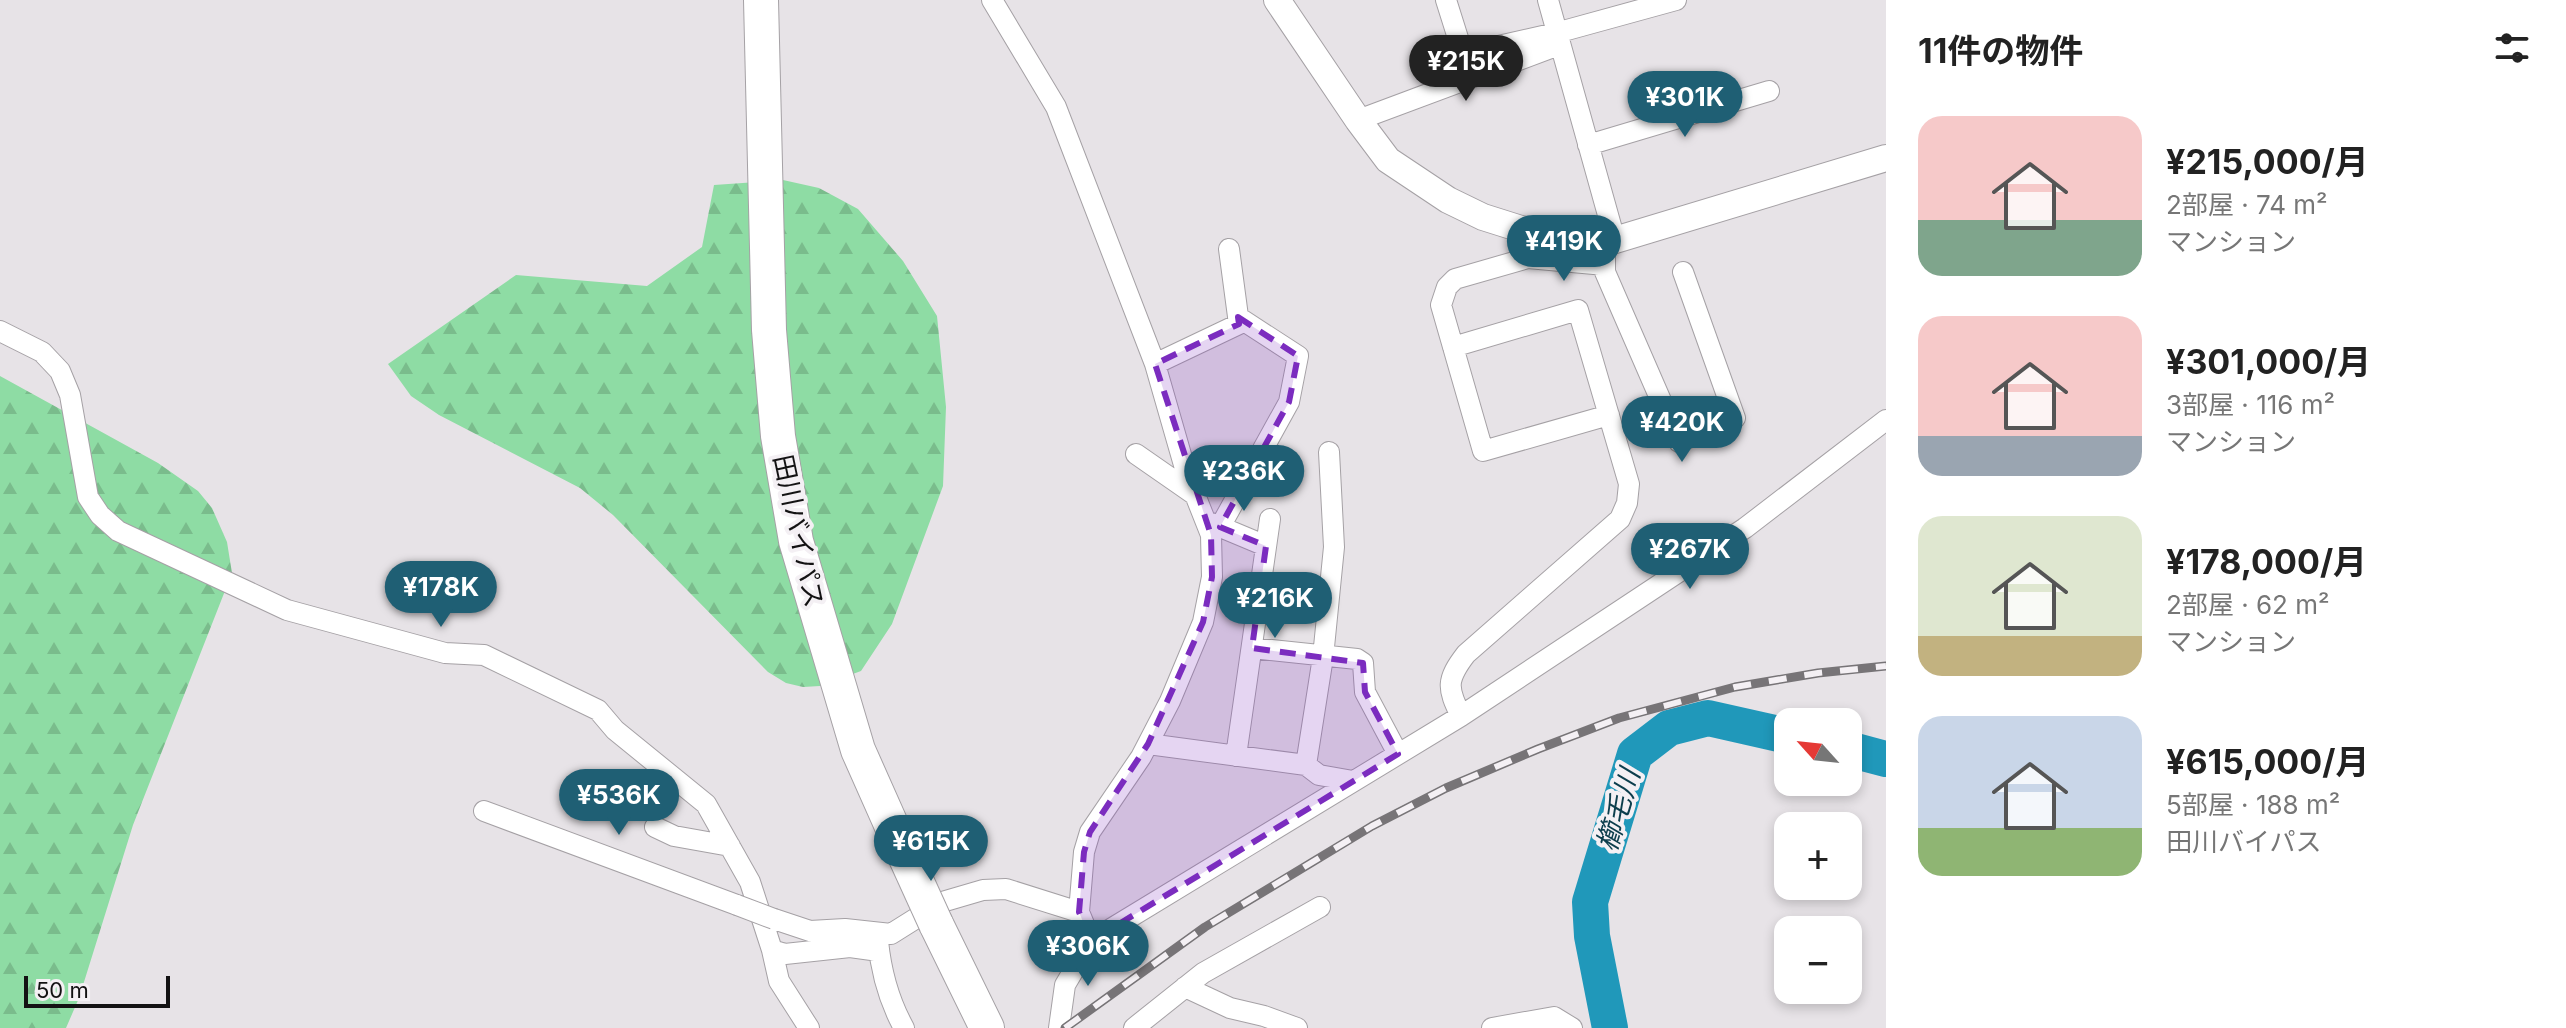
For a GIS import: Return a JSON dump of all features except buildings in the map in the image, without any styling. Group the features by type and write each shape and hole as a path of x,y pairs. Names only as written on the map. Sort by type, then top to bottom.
{"highway":[{"name":"田川バイパス","path":"761,0 769,330 778,436 796,541 858,750 936,924 987,1028"}],"street":[{"path":"992,0 1056,107 1155,364 1195,495 1213,524 1266,546"},
{"path":"1277,0 1388,160 1420,183 1483,217 1608,248"},
{"path":"1446,0 1463,54 1558,39"},
{"path":"1548,0 1588,145 1608,248 1605,272 1679,442 1735,418 1683,272"},
{"path":"1358,120 1645,4 1676,0"},
{"path":"1588,145 1769,91"},
{"path":"1609,415 1483,451 1441,305 1447,287 1455,279 1528,258 1608,248 1886,158"},
{"path":"1528,258 1542,233"},
{"path":"1155,364 1239,324 1229,249"},
{"path":"1453,347 1578,310 1629,484 1627,503 1620,519 1466,654 1455,669 1450,694 1461,716"},
{"path":"1091,941 1079,912 1084,852 1090,832 1148,744 1203,622 1212,577 1213,524 1289,402 1298,356 1238,317"},
{"path":"0,331 42,352 60,371 70,395 88,497 100,515 118,531 287,610 445,653 484,655 598,710 615,730 706,804 750,882 779,981 809,1028"},
{"path":"1056,1025 1065,985 1091,941 1461,716 1745,528 1886,420"},
{"path":"1306,765 1323,657 1334,547 1329,452"},
{"path":"1136,454 1195,495"},
{"path":"1236,756 1270,519"},
{"path":"1252,648 1357,659 1363,663 1365,692 1398,754"},
{"path":"1148,744 1306,765 1319,775 1353,781"},
{"path":"484,811 810,931 845,929 878,942"},
{"path":"655,827 674,836 730,846"},
{"path":"772,950 785,954 878,942 942,902 983,890 1006,889 1079,912"},
{"path":"1134,1028 1203,973 1320,907"},
{"path":"878,942 881,967 895,1011 904,1028"},
{"path":"1185,987 1230,1008 1297,1028"},
{"path":"1492,1028 1554,1017 1572,1028"}],"highlighted area":[{"path":"1238,317 1298,356 1289,402 1220,527 1266,546 1252,648 1363,663 1365,692 1398,754 1091,941 1079,912 1084,852 1090,832 1148,744 1203,622 1212,577 1211,535 1155,364 1239,324"}],"green space":[{"path":"783,180 819,188 858,209 903,261 937,316 946,407 943,486 892,624 861,671 820,686 803,687 786,683 768,672 613,515 580,488 439,415 411,396 388,364 516,275 647,286 702,247 714,185"},
{"path":"0,376 158,463 198,491 212,508 227,542 232,573 133,825 79,998 66,1028 0,1028"}],"waterway":[{"name":"櫛毛川","path":"1610,1028 1592,936 1590,902 1635,754 1669,728 1708,718 1774,733"},
{"name":"櫛毛川","path":"1862,753 1886,759"}],"railway":[{"path":"1065,1028 1205,927 1372,826 1446,788 1619,718 1735,687 1818,673 1886,666"}]}
